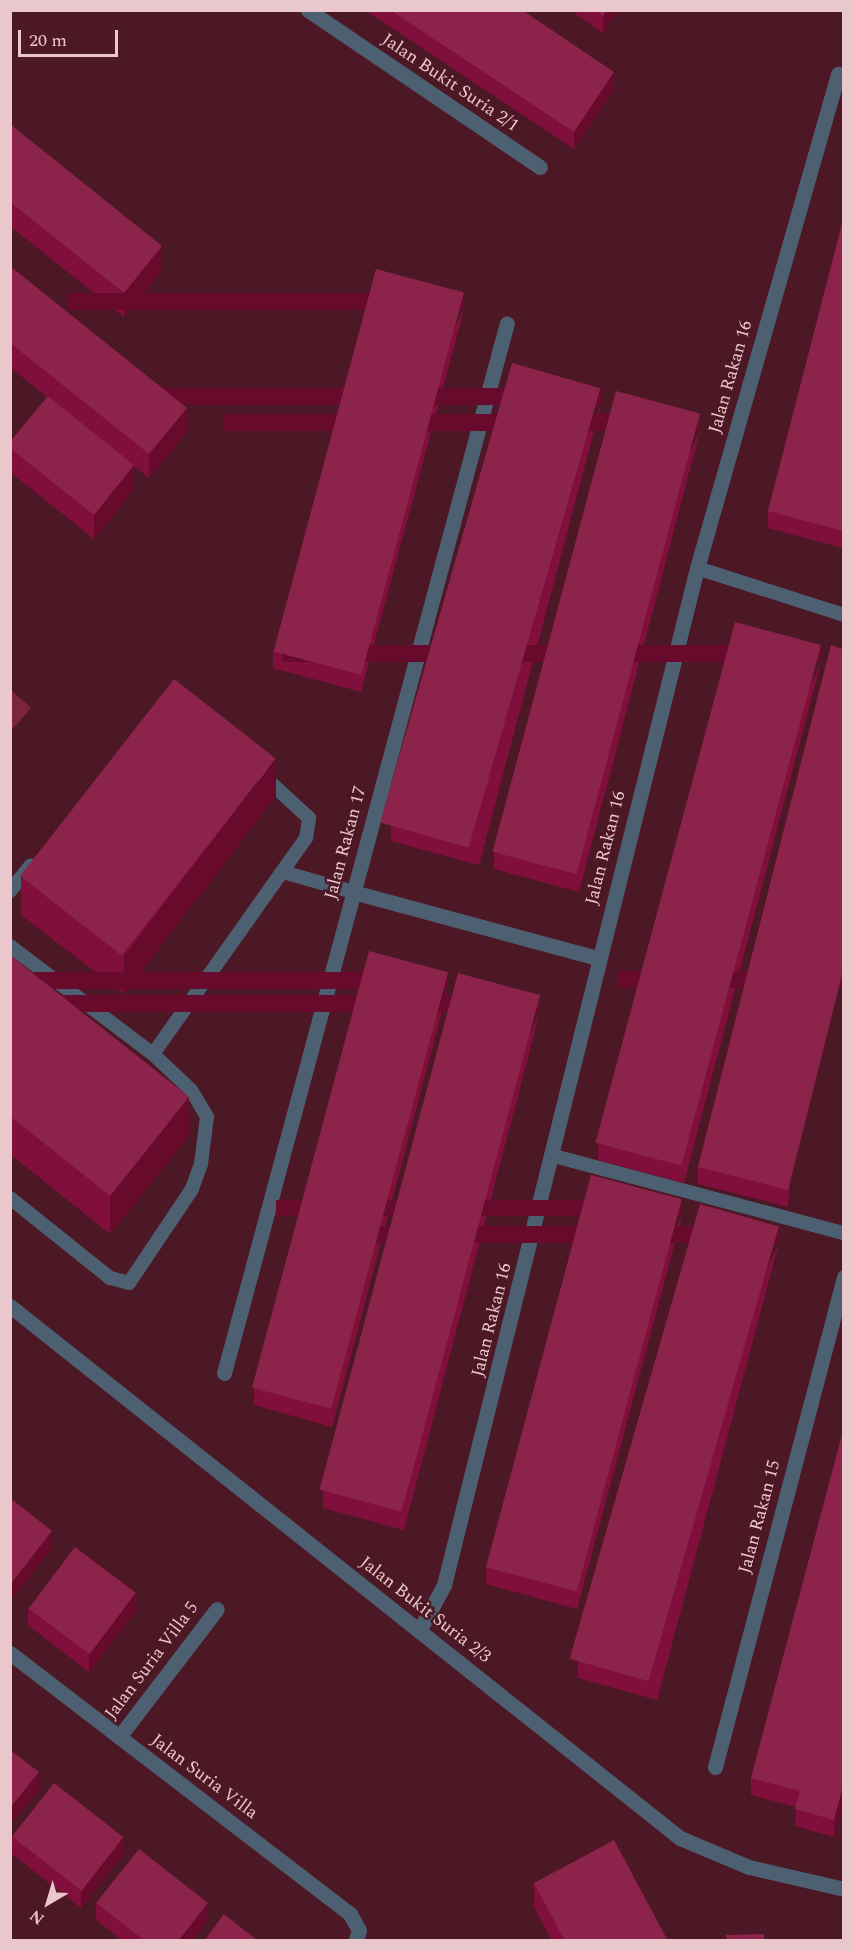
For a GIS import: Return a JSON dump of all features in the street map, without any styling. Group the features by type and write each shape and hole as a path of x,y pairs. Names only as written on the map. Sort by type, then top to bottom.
{"street":[{"name":"Jalan Bukit Suria 2/1","path":"308,10 540,167"},
{"name":"Jalan Rakan 16","path":"419,1631 444,1585 554,1156 598,958 697,568 838,74"},
{"name":"Jalan Rakan 17","path":"224,1373 507,323"},
{"path":"353,892 598,958"},
{"name":"Jalan Rakan 15","path":"715,1767 843,1277"},
{"name":"Jalan Bukit Suria 2/3","path":"10,1306 680,1838 749,1867 843,1889"},
{"name":"Jalan Suria Villa 5","path":"119,1737 217,1609"},
{"name":"Jalan Suria Villa","path":"10,1653 350,1914 360,1930 356,1941"}],"lane":[{"path":"697,568 843,615"},
{"path":"153,1054 306,838 309,818 251,765"},
{"path":"10,891 40,854"},
{"path":"283,872 353,892"},
{"path":"10,946 153,1054 191,1090 207,1117 201,1164 192,1189 138,1274 129,1283 110,1278 10,1198"},
{"path":"554,1156 843,1233"}],"shaded area":[{"path":"11,690 31,708 11,731"}],"building":[{"path":"390,10 522,10 614,72 574,132"},
{"path":"595,10 607,10 603,16"},
{"path":"10,124 162,246 124,293 10,202"},
{"path":"843,220 843,531 768,511"},
{"path":"10,266 187,408 149,454 10,343"},
{"path":"376,269 464,293 361,675 274,652"},
{"path":"512,363 600,388 469,848 380,822"},
{"path":"616,391 700,414 577,874 493,852"},
{"path":"48,396 134,465 94,515 10,448 10,442"},
{"path":"735,622 821,645 681,1166 595,1143"},
{"path":"831,645 843,649 843,971 788,1190 698,1167"},
{"path":"174,679 276,758 122,955 20,876"},
{"path":"369,951 448,972 331,1409 252,1388"},
{"path":"10,955 189,1097 110,1196 10,1116"},
{"path":"458,973 540,995 402,1512 320,1490"},
{"path":"591,1175 682,1199 577,1591 486,1567"},
{"path":"700,1204 779,1227 648,1681 570,1659"},
{"path":"843,1431 843,1786 834,1820 795,1809 800,1791 751,1778"},
{"path":"10,1498 52,1531 10,1585"},
{"path":"75,1547 136,1593 89,1654 29,1608"},
{"path":"10,1750 39,1772 10,1808"},
{"path":"54,1783 123,1837 81,1891 12,1837"},
{"path":"614,1840 668,1941 565,1941 534,1883"},
{"path":"139,1849 208,1903 178,1941 145,1941 96,1903"},
{"path":"224,1914 258,1941 204,1941"},
{"path":"764,1934 764,1941 727,1941 726,1935"}]}
